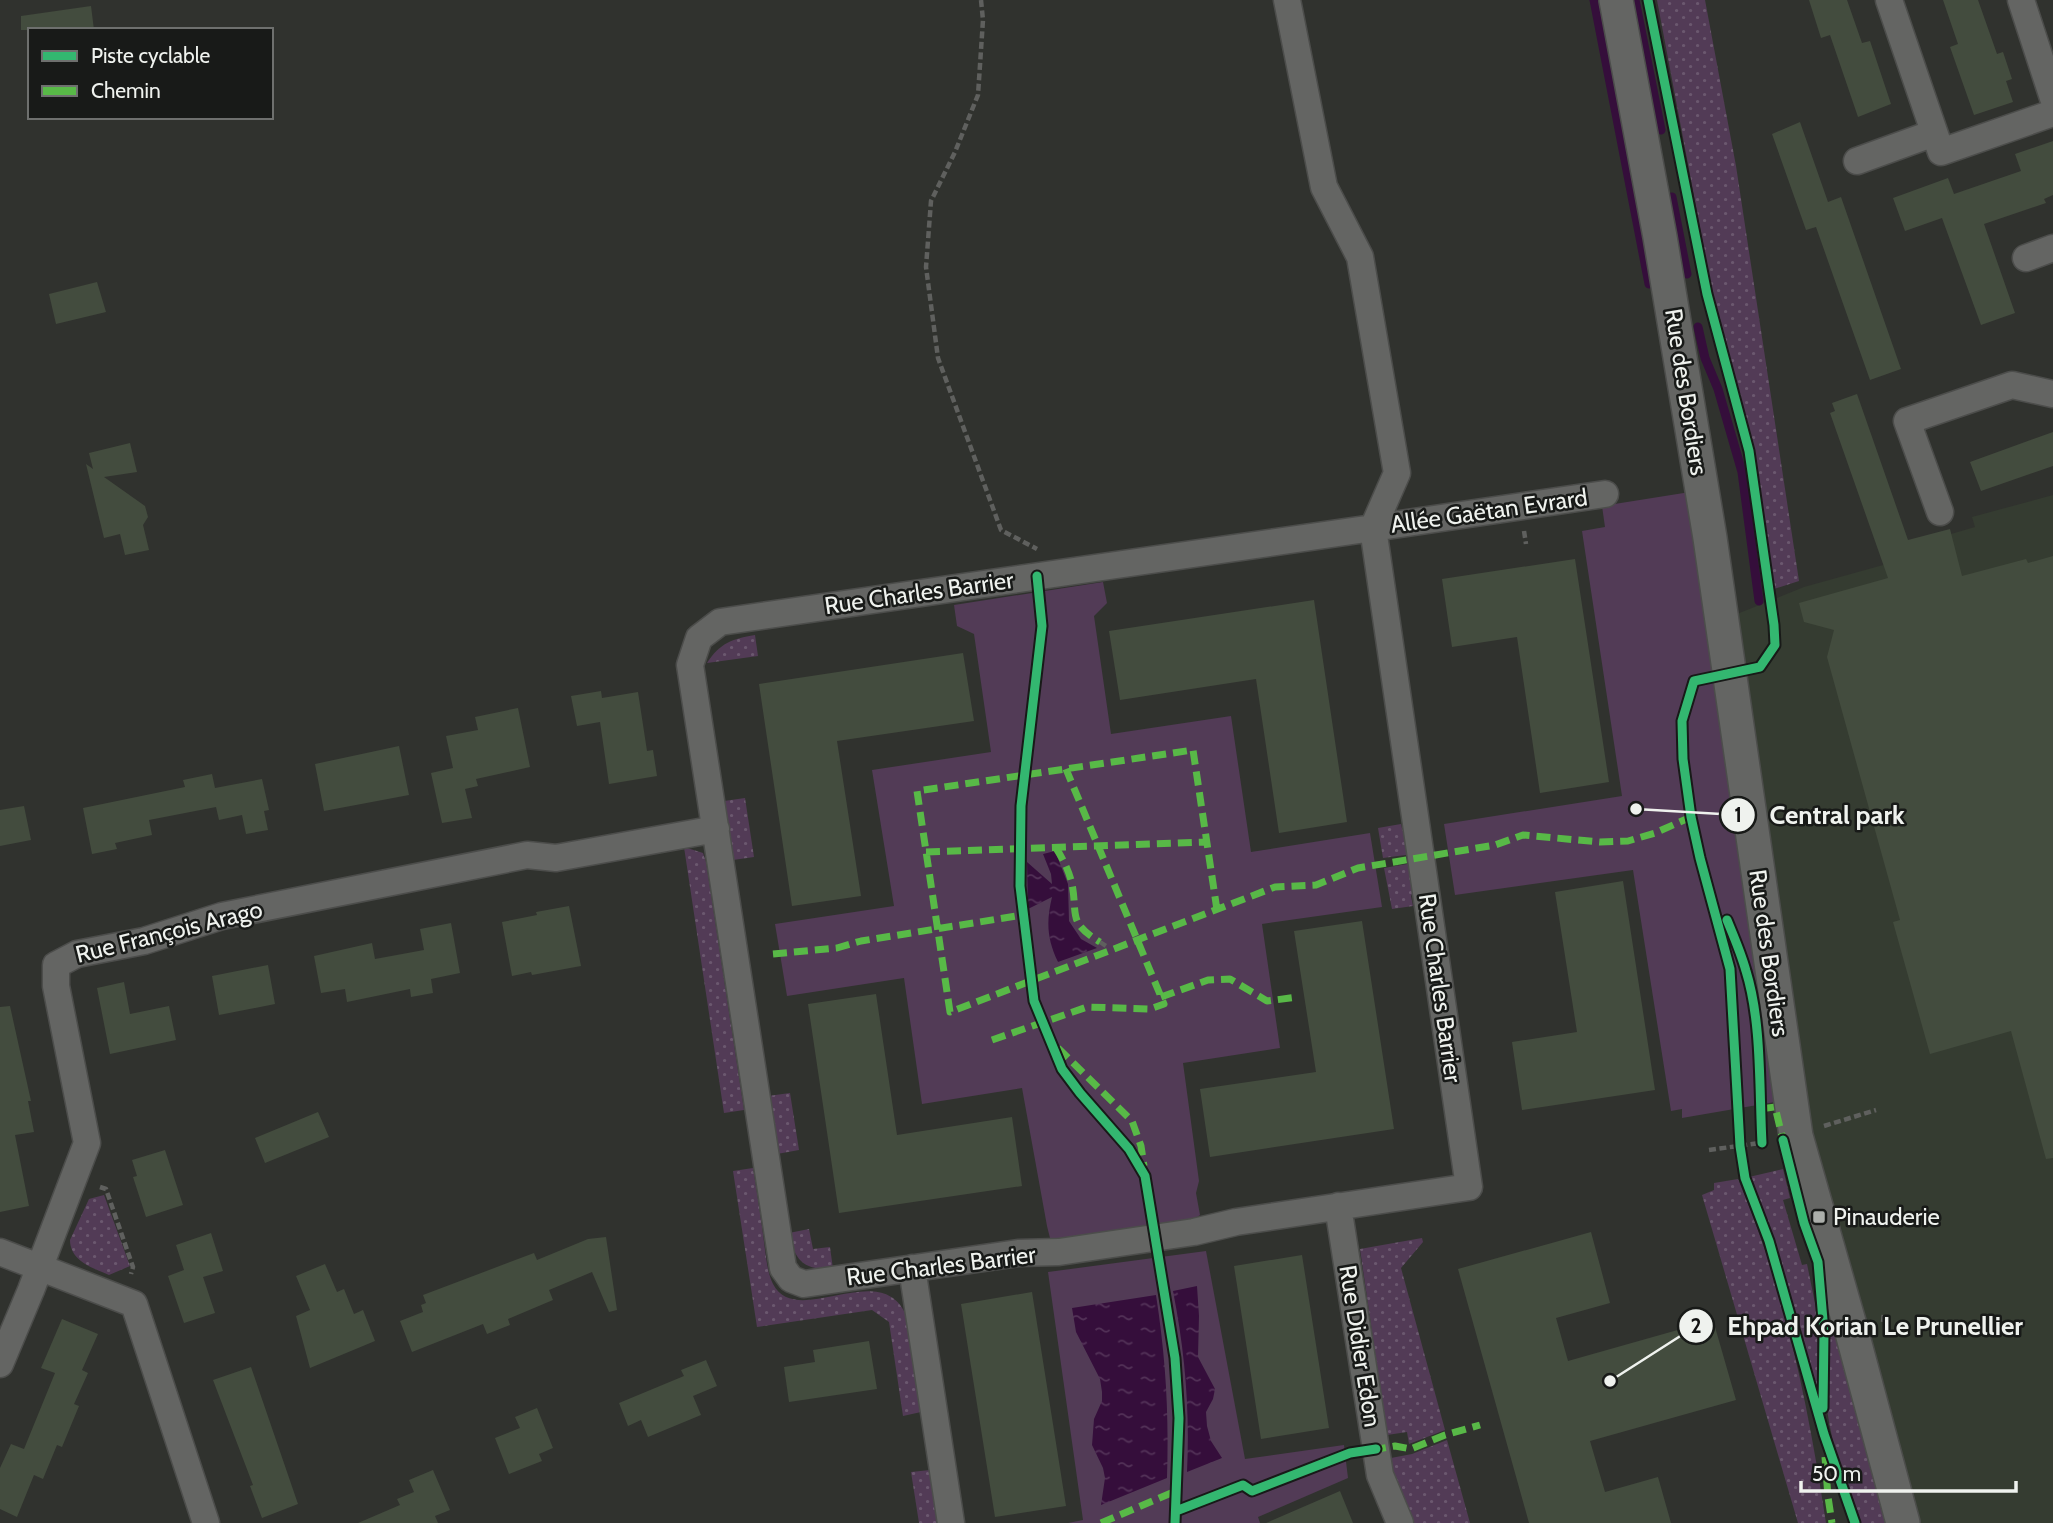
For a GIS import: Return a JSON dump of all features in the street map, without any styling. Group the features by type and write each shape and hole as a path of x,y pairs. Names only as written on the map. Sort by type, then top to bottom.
{"street":[{"path":"1287,0 1324,187 1360,257 1397,473 1373,528"},
{"name":"Rue des Bordiers","path":"1616,0 1660,236 1710,538 1796,1136 1903,1523"},
{"path":"1889,0 1941,152 2053,113"},
{"path":"2021,0 2053,98"},
{"path":"1857,162 1934,133"},
{"path":"2026,258 2053,248"},
{"path":"1940,512 1908,421 2012,385 2053,394"},
{"name":"Allée Gaëtan Evrard","path":"1373,528 1605,494"},
{"name":"Rue Charles Barrier","path":"1373,528 1469,1187 1059,1252 1018,1253 804,1284 791,1279 783,1268 691,665 699,638 720,622 1373,528"},
{"name":"Rue François Arago","path":"38,1268 87,1143 56,986 56,965 66,958 144,941 222,916 275,905 527,855 556,858 716,829"},
{"name":"Rue Didier Edon","path":"1338,1206 1380,1475 1400,1523"},
{"path":"0,1252 134,1304 206,1523"},
{"path":"0,1364 38,1268"},
{"path":"912,1268 951,1523"}],"path":[{"path":"981,0 983,20 978,95 931,201 926,267 938,358 1001,530 1041,551 1048,575"},
{"path":"1100,942 1106,946"},
{"path":"1820,1128 1876,1110"},
{"path":"1709,1150 1773,1141"},
{"path":"91,1184 106,1189 134,1267 128,1284"}],"shaded area":[{"path":"1657,0 1705,0 1736,166 1799,581 1774,589 1754,448 1712,291"},
{"path":"1690,492 1775,1102 1682,1118 1682,1109 1671,1111 1633,870 1455,895 1444,824 1622,796 1582,531 1605,527 1602,506"},
{"path":"2053,495 2053,1523 1903,1523 1805,1170 1722,620 1804,587 1912,557 1951,534 1975,527 1972,517"},
{"path":"1103,582 1107,603 1094,616 1111,734 1231,716 1251,852 1370,833 1382,907 1262,924 1280,1048 1183,1063 1199,1181 1196,1193 1200,1215 1192,1221 1058,1241 1050,1238 1047,1226 1022,1088 922,1104 904,978 787,996 775,924 894,906 872,770 991,752 974,634 957,626 954,605"},
{"path":"755,635 758,656 707,663 727,643"},
{"path":"745,798 754,857 733,860 724,801"},
{"path":"1401,824 1413,854 1383,858 1378,828"},
{"path":"684,847 703,853 706,862 744,1110 724,1113"},
{"path":"1413,863 1417,884 1411,896 1413,906 1392,909 1384,868"},
{"path":"790,1093 799,1150 777,1154 768,1096"},
{"path":"753,1168 767,1264 773,1284 784,1296 799,1300 857,1292 875,1292 892,1297 904,1311 907,1320 921,1412 903,1416 889,1322 872,1310 757,1327 733,1171"},
{"path":"1783,1169 1790,1198 1783,1200 1802,1265 1807,1264 1817,1313 1818,1403 1790,1293 1749,1177"},
{"path":"1738,1179 1769,1263 1793,1348 1826,1523 1798,1523 1702,1195 1714,1190 1714,1183"},
{"path":"104,1195 130,1266 109,1275 78,1258 70,1240 89,1199"},
{"path":"809,1229 813,1249 830,1247 833,1269 807,1265 794,1251 789,1233"},
{"path":"1422,1238 1423,1242 1401,1268 1445,1430 1409,1444 1407,1432 1387,1435 1360,1249"},
{"path":"1206,1251 1245,1459 1344,1445 1348,1478 1258,1517 1260,1523 1068,1523 1083,1520 1048,1272"},
{"path":"1825,1295 1887,1523 1859,1523 1836,1452 1826,1395"},
{"path":"1447,1440 1470,1523 1414,1523 1394,1474 1391,1458 1412,1454"},
{"path":"930,1470 938,1523 919,1523 911,1472"}],"water":[{"path":"1055,851 1068,884 1069,921 1081,939 1097,948 1058,962 1049,930 1052,897 1028,909 1027,862 1052,884 1043,854"},
{"path":"1197,1286 1198,1357 1215,1389 1206,1412 1207,1426 1211,1441 1222,1458 1187,1472 1186,1381 1173,1291"},
{"path":"1156,1295 1166,1386 1167,1478 1101,1505 1105,1478 1092,1445 1094,1419 1102,1401 1102,1392 1100,1379 1076,1332 1072,1308"}],"building":[{"path":"1809,0 1847,0 1862,43 1870,41 1891,104 1858,117 1830,35 1821,38"},
{"path":"1943,0 1978,0 1997,54 2003,52 2012,79 2006,81 2013,102 1974,115 1950,47 1958,44"},
{"path":"91,6 94,28 21,30 21,16"},
{"path":"1800,122 1828,202 1841,197 1901,369 1870,380 1816,227 1806,230 1772,134"},
{"path":"2053,141 2053,195 2044,199 2046,203 1984,224 2015,313 1981,325 1942,218 1905,231 1893,198 1948,178 1954,194 2021,171 2015,154"},
{"path":"97,282 106,312 56,324 49,294"},
{"path":"1857,394 1908,540 1950,529 1962,576 2026,559 2028,563 2053,556 2053,1158 2046,1159 2011,1031 1930,1054 1893,922 1900,920 1827,657 1834,630 1804,622 1799,603 1888,578 1830,413 1835,411 1832,403"},
{"path":"2053,432 2053,466 1981,491 1970,462"},
{"path":"130,443 137,472 104,477 145,506 148,517 143,525 149,550 125,555 120,534 104,538 86,464 93,469 89,453"},
{"path":"1575,559 1609,782 1540,793 1517,637 1452,647 1442,579"},
{"path":"1314,600 1347,822 1279,833 1256,679 1120,700 1109,631"},
{"path":"963,653 974,721 837,741 861,896 792,906 759,684"},
{"path":"601,691 602,698 638,692 647,751 653,750 657,776 609,784 600,722 577,726 571,696"},
{"path":"518,708 530,767 476,779 478,786 465,789 472,818 442,823 431,773 453,768 446,736 478,730 475,717"},
{"path":"399,746 409,795 324,811 315,764"},
{"path":"212,774 215,788 262,779 269,810 264,811 268,830 246,834 242,815 219,820 216,807 149,820 152,835 115,843 117,849 92,854 83,808 185,787 183,780"},
{"path":"24,806 31,840 0,846 0,810"},
{"path":"1623,881 1655,1090 1522,1110 1512,1042 1577,1032 1555,892"},
{"path":"569,906 581,966 512,976 502,922"},
{"path":"1362,921 1394,1129 1210,1157 1200,1089 1316,1072 1294,931"},
{"path":"451,923 460,973 431,979 433,993 411,997 410,989 347,1002 345,989 321,993 314,956 372,943 375,959 424,950 420,929"},
{"path":"268,965 275,1004 219,1015 212,976"},
{"path":"124,982 130,1014 169,1006 176,1040 110,1054 97,988"},
{"path":"876,994 897,1135 1012,1117 1022,1186 839,1213 808,1004"},
{"path":"10,1006 31,1101 28,1101 34,1132 15,1135 29,1206 0,1212 0,1007"},
{"path":"318,1112 329,1137 265,1163 255,1138"},
{"path":"165,1150 183,1205 146,1217 133,1177 137,1176 132,1160"},
{"path":"1591,1232 1610,1303 1556,1318 1568,1361 1713,1320 1736,1400 1590,1441 1605,1492 1658,1477 1671,1523 1529,1523 1458,1269"},
{"path":"211,1233 223,1271 203,1277 215,1313 184,1323 168,1276 184,1270 176,1245"},
{"path":"606,1237 617,1310 609,1312 592,1272 549,1290 553,1300 508,1319 510,1325 487,1334 483,1324 412,1352 400,1321 423,1312 421,1305 426,1303 423,1295 534,1253 537,1260 588,1239"},
{"path":"1302,1255 1329,1428 1261,1439 1234,1266"},
{"path":"325,1264 337,1292 344,1289 354,1314 363,1310 375,1341 310,1368 296,1316 310,1310 296,1276"},
{"path":"1032,1292 1066,1506 995,1517 961,1304"},
{"path":"62,1319 98,1334 82,1370 88,1373 74,1404 79,1406 62,1447 57,1445 43,1479 34,1475 17,1517 0,1509 0,1468 11,1444 24,1449 55,1373 41,1368"},
{"path":"869,1341 877,1389 789,1402 784,1367 815,1362 813,1350"},
{"path":"706,1360 717,1386 693,1396 701,1415 648,1437 641,1420 628,1426 619,1403 684,1376 681,1370"},
{"path":"251,1367 298,1504 262,1518 250,1486 253,1485 213,1380"},
{"path":"537,1408 553,1448 539,1454 542,1461 509,1474 495,1438 520,1428 515,1417"},
{"path":"433,1470 450,1510 435,1516 438,1523 358,1523 400,1505 397,1499 414,1492 409,1480"},
{"path":"1340,1491 1353,1523 1266,1523"}],"waterway":[{"path":"1594,0 1649,284"},
{"path":"1635,0 1661,130"},
{"path":"1672,197 1687,274"},
{"path":"1698,327 1705,358 1718,389 1742,472 1759,601"}],"marked path":[{"path":"1217,910 1193,750 917,791 950,1012 1275,887 1316,885 1358,868 1495,845 1523,835 1600,842 1628,841 1655,833 1691,817"},
{"path":"992,1040 1087,1007 1150,1009 1164,1004 1066,769"},
{"path":"926,852 1206,842"},
{"path":"1056,848 1071,879 1078,923 1100,942"},
{"path":"773,954 837,948 861,941 1023,915"},
{"path":"1161,997 1208,980 1230,979 1267,1001 1298,997"},
{"path":"1058,1048 1132,1121 1141,1146 1144,1166"},
{"path":"1760,1109 1775,1107 1784,1144"},
{"path":"1372,1450 1395,1446 1411,1449 1480,1425"},
{"path":"1825,1457 1832,1523"},
{"path":"1101,1523 1178,1490"}],"cycle path":[{"path":"1648,0 1707,294 1749,451 1775,645 1760,667 1694,681 1682,721 1683,759 1700,858 1730,969 1740,1146 1745,1178 1769,1241 1824,1434 1855,1523"},
{"path":"1037,576 1042,626 1021,806 1020,886 1034,1001 1062,1069 1129,1149 1145,1176 1175,1358 1179,1418 1175,1523"},
{"path":"1727,920 1744,964 1755,1012 1762,1143"},
{"path":"1783,1140 1804,1223 1818,1262 1824,1332 1823,1408"},
{"path":"1176,1511 1243,1485 1252,1491 1350,1453 1376,1449"}],"place":[{"name":"Central park","path":"1636,809"},
{"name":"Pinauderie","path":"1819,1217"},
{"name":"Ehpad Korian Le Prunellier","path":"1610,1381"}]}
